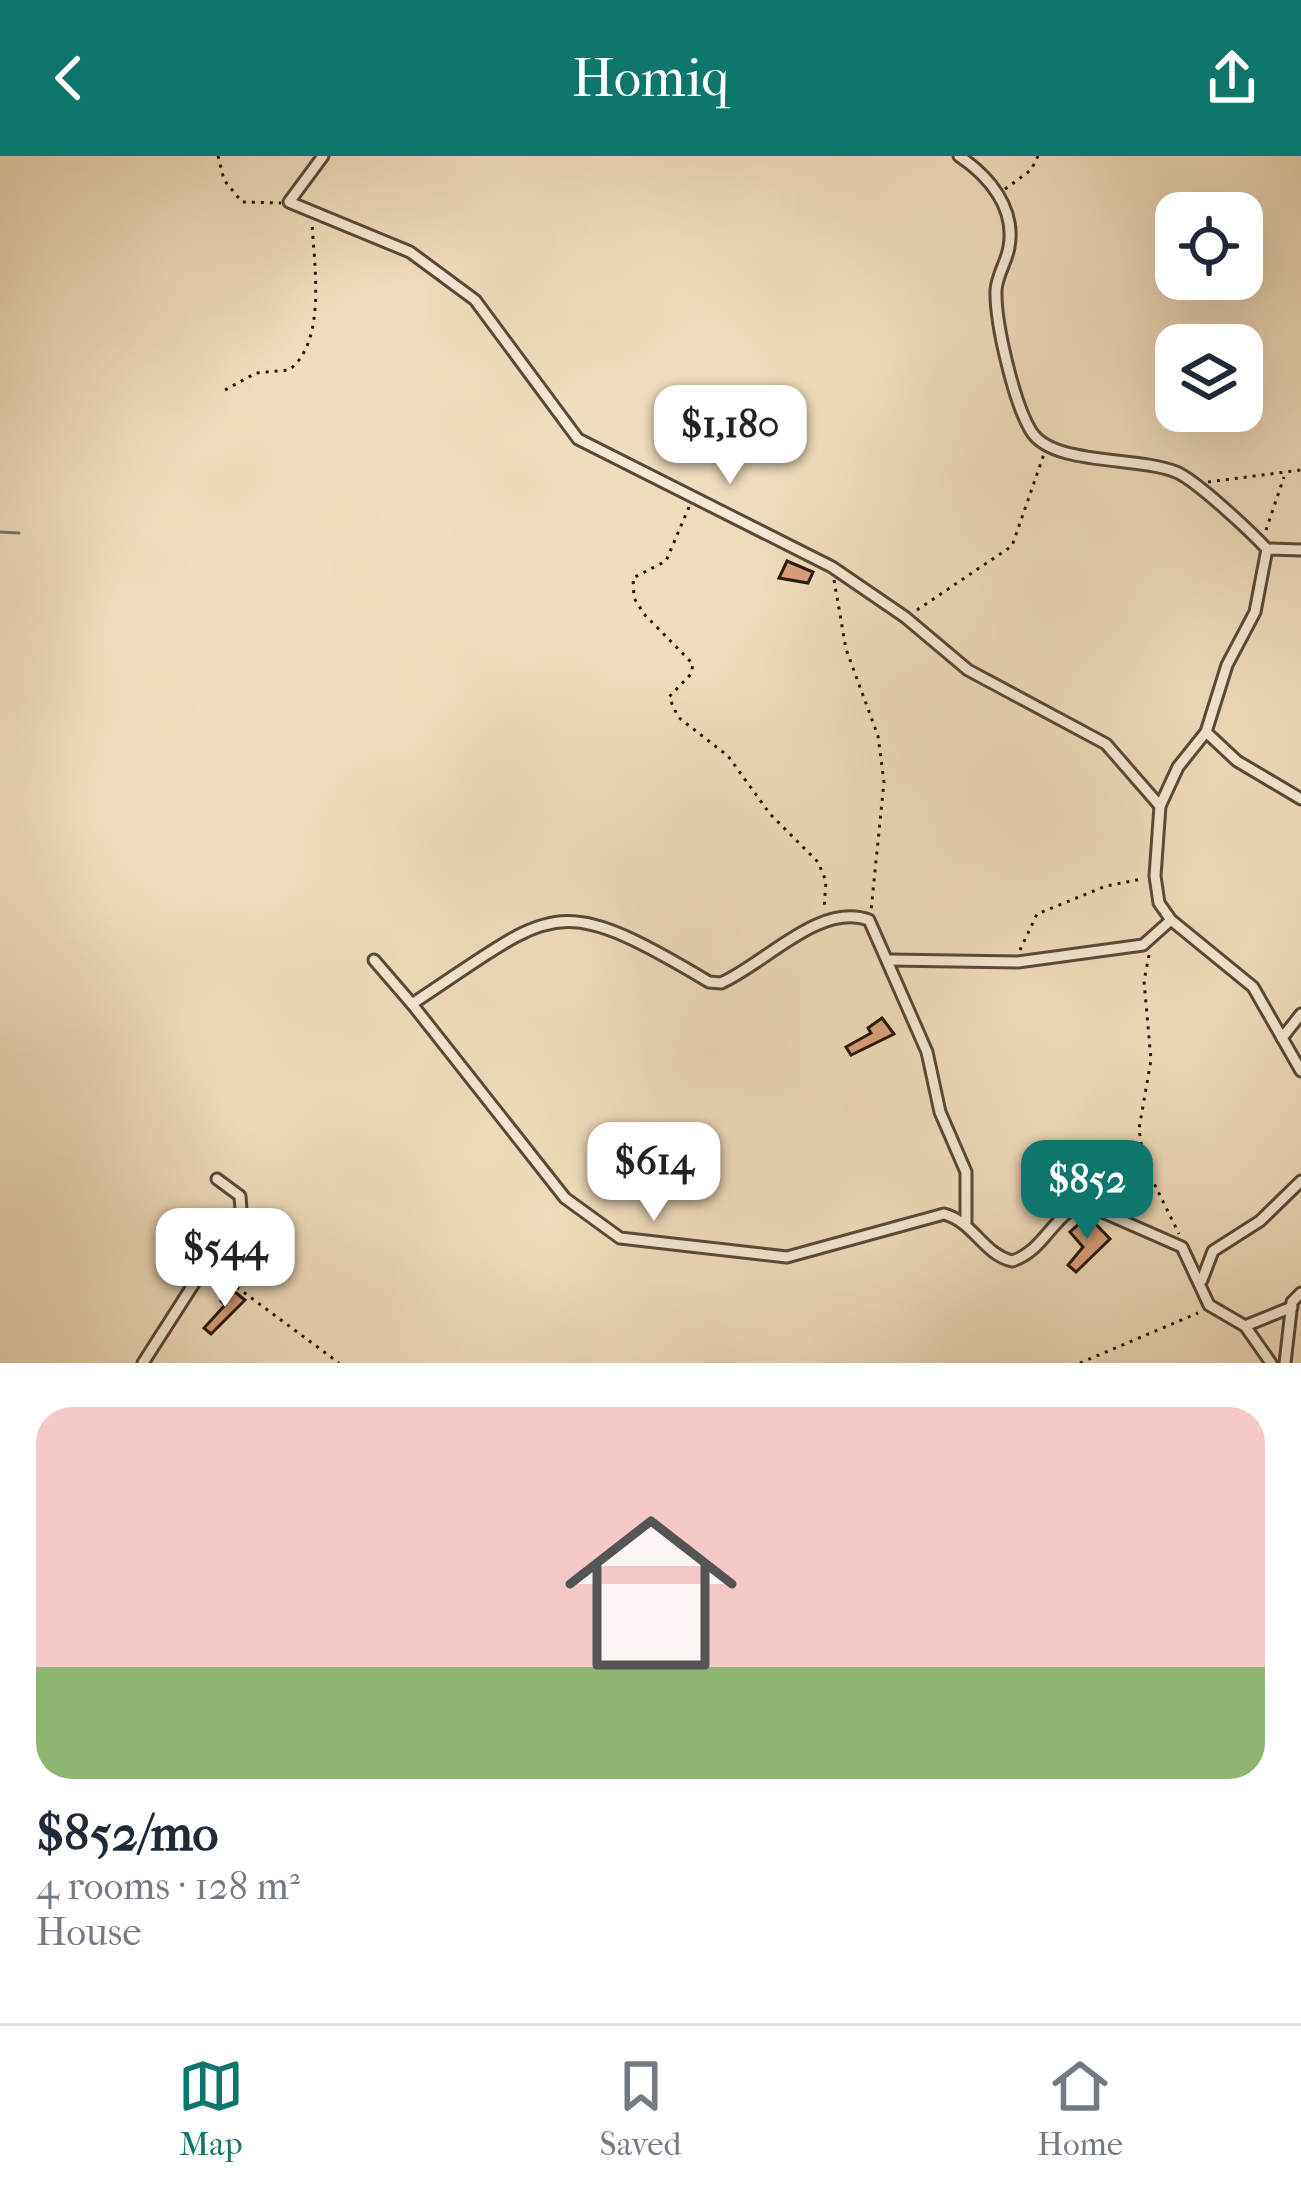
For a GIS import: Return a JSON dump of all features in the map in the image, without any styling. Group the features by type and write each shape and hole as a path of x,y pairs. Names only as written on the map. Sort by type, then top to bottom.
{"street":[{"path":"323,156 289,202 431,265 484,309 571,433 646,477 695,494 832,567 905,616 992,685 1106,744 1160,806"},
{"path":"959,156 998,193 1011,236 996,291 1003,351 1029,428 1046,446 1073,456 1159,467 1195,483 1264,546 1301,550"},
{"path":"1264,546 1255,612 1227,665 1206,732 1178,767 1160,806 1156,876 1159,903 1171,920 1253,987 1301,1071"},
{"path":"1206,732 1238,761 1301,799"},
{"path":"412,1004 496,945 556,919 602,926 709,982 721,983 823,921 857,916 869,920 927,1052 947,1134 966,1172 966,1222"},
{"path":"890,961 1018,962 1151,942 1171,920"},
{"path":"374,960 565,1198 620,1238 787,1258 931,1215 966,1222 995,1256 1012,1261 1036,1250 1065,1215 1084,1204 1182,1247 1202,1280 1209,1305 1245,1326 1271,1363"},
{"path":"1282,1038 1301,1014"},
{"path":"143,1363 243,1203 217,1178"},
{"path":"1202,1280 1213,1251 1260,1222 1301,1180"},
{"path":"1285,1363 1292,1307 1301,1293"},
{"path":"1245,1326 1292,1307"}],"path":[{"path":"218,156 224,180 242,202 289,202"},
{"path":"998,193 1031,170 1038,156"},
{"path":"225,390 256,373 289,370 300,358 313,308 311,209"},
{"path":"905,616 1012,546 1046,446"},
{"path":"1195,483 1301,470"},
{"path":"1264,546 1285,475"},
{"path":"695,494 666,561 633,578 634,598 693,664 691,674 669,697 678,717 728,756 770,814 824,870 823,921"},
{"path":"832,567 846,649 878,736 884,782 869,920"},
{"path":"1018,962 1022,937 1037,914 1106,886 1156,876"},
{"path":"1151,942 1144,981 1151,1060 1138,1129 1144,1163 1182,1247"},
{"path":"208,1265 339,1363"},
{"path":"1080,1363 1209,1305"}],"building":[{"path":"787,561 813,572 808,583 779,578"},
{"path":"882,1018 894,1034 851,1055 846,1047 871,1033 868,1028"},
{"path":"1088,1216 1110,1239 1076,1272 1068,1265 1083,1247 1070,1232"},
{"path":"231,1289 245,1300 211,1334 204,1328 225,1305 221,1301"}],"waterway":[{"path":"0,532 19,533"}]}
